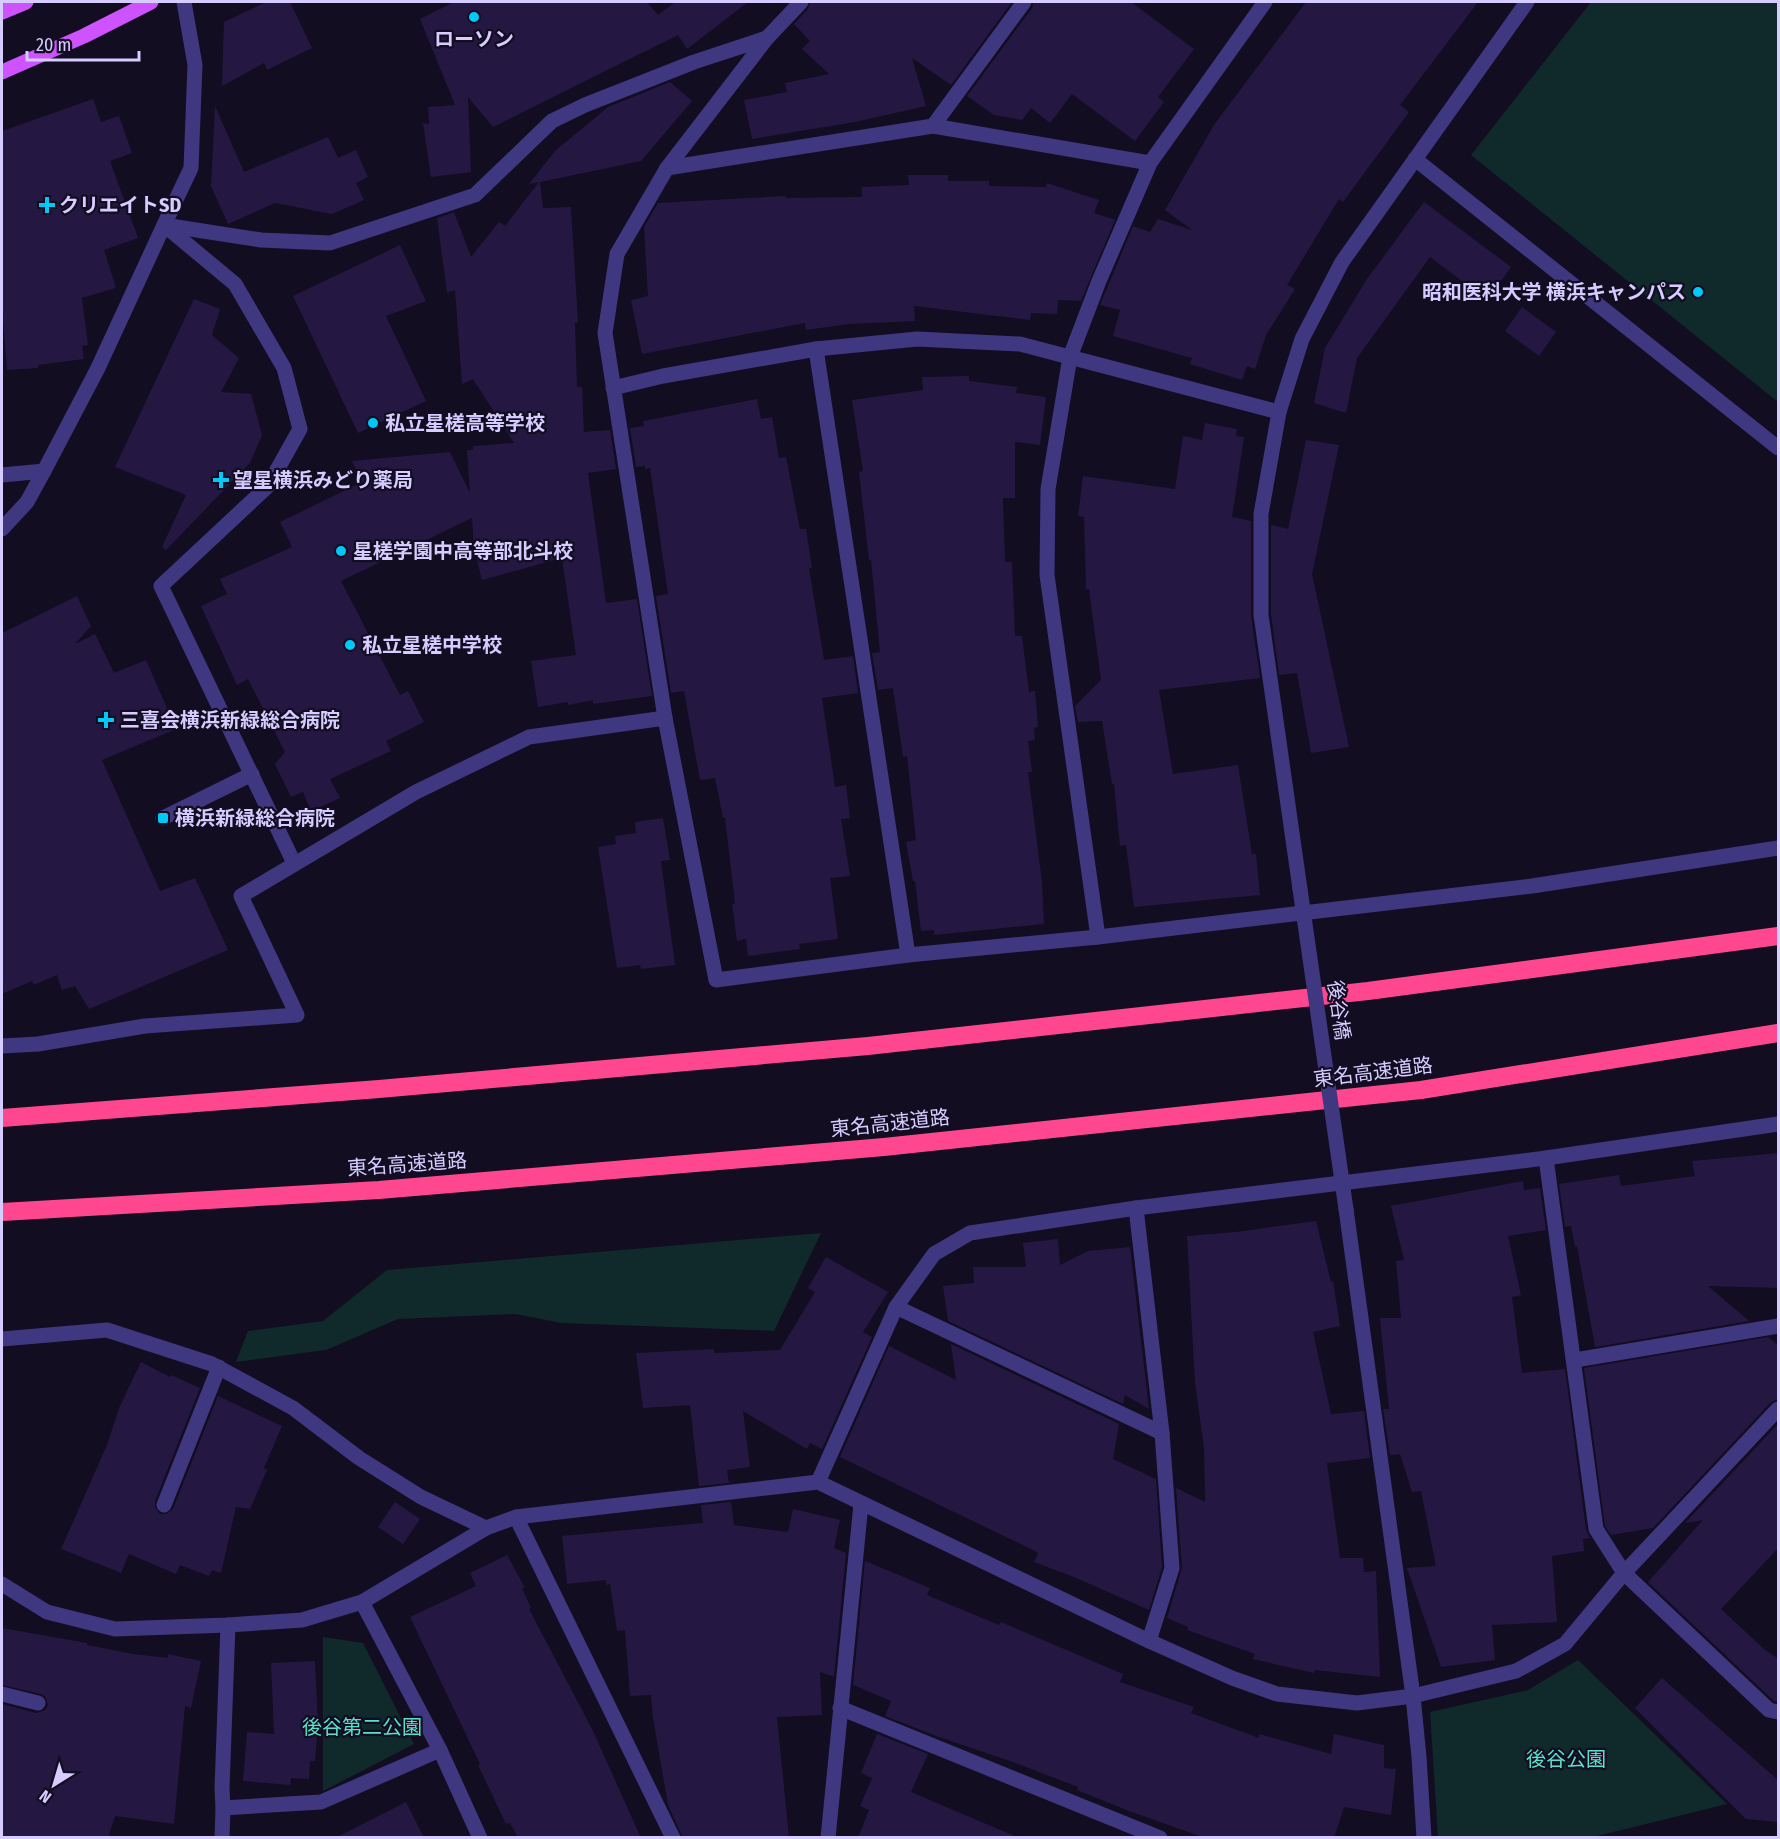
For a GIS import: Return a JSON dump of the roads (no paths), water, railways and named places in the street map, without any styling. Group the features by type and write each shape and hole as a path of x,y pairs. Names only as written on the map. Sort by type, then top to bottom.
{"highway":[{"path":"2,1118 379,1089 868,1046 1368,991 1779,936"},
{"name":"東名高速道路","path":"2,1212 379,1190 884,1147 1421,1090 1779,1033"}],"main road":[{"path":"2,12 26,2"},
{"path":"2,72 84,36 151,2"}],"street":[{"path":"2,529 27,502 98,368 191,168 195,65 183,2"},
{"path":"801,2 767,38 667,168 616,254 605,333 665,718 716,980 908,955 1098,937 1532,886 1779,848"},
{"path":"933,126 1024,2"},
{"path":"1098,937 1047,575 1048,489 1070,357 1099,281 1150,163 1265,2"},
{"name":"後谷橋","path":"1424,1838 1413,1696 1261,615 1261,514 1279,412 1302,339 1341,262 1527,2"},
{"path":"164,225 261,240 330,243 475,195 552,121 585,105 672,70 767,38"},
{"path":"667,168 933,126 1150,163"},
{"path":"1415,159 1779,447"},
{"path":"164,225 235,284 284,368 300,429 268,486 161,586 294,863"},
{"path":"613,388 663,376 816,349 917,339 1020,344 1279,412"},
{"path":"816,349 908,955"},
{"path":"2,475 44,471"},
{"path":"2,1046 38,1044 145,1026 297,1015 240,896 416,792 529,737 665,718"},
{"path":"163,818 252,774"},
{"path":"818,1482 896,1307 934,1254 970,1233 1136,1208 1546,1158 1779,1124"},
{"path":"1546,1158 1596,1529 1624,1573 1769,1710 1779,1712"},
{"path":"1136,1208 1162,1432 1172,1568 1149,1641"},
{"path":"896,1307 1162,1432"},
{"path":"1575,1360 1779,1326"},
{"path":"2,1339 107,1330 219,1367 293,1408 359,1458 420,1497 486,1528"},
{"path":"164,1505 219,1367"},
{"path":"2,1584 48,1612 115,1629 302,1620 362,1602 486,1528 516,1517 818,1482 1149,1641 1232,1678 1277,1694 1357,1703 1413,1696 1516,1671 1566,1644 1624,1573 1779,1409"},
{"path":"828,1838 861,1504"},
{"path":"516,1517 673,1838"},
{"path":"362,1602 441,1750 480,1838"},
{"path":"222,1838 228,1625"},
{"path":"2,1694 38,1703"},
{"path":"840,1708 1160,1838"},
{"path":"223,1808 321,1802 441,1750"}],"place":[{"name":"ローソン","path":"474,17"},
{"name":"クリエイトSD","path":"47,205"},
{"name":"昭和医科大学 横浜キャンパス","path":"1698,292"},
{"name":"私立星槎高等学校","path":"373,423"},
{"name":"望星横浜みどり薬局","path":"221,480"},
{"name":"星槎学園中高等部北斗校","path":"341,551"},
{"name":"私立星槎中学校","path":"350,645"},
{"name":"三喜会横浜新緑総合病院","path":"106,720"},
{"name":"横浜新緑総合病院","path":"163,818"}],"park label":[{"name":"後谷第二公園","path":"362,1727"},
{"name":"後谷公園","path":"1566,1759"}]}
